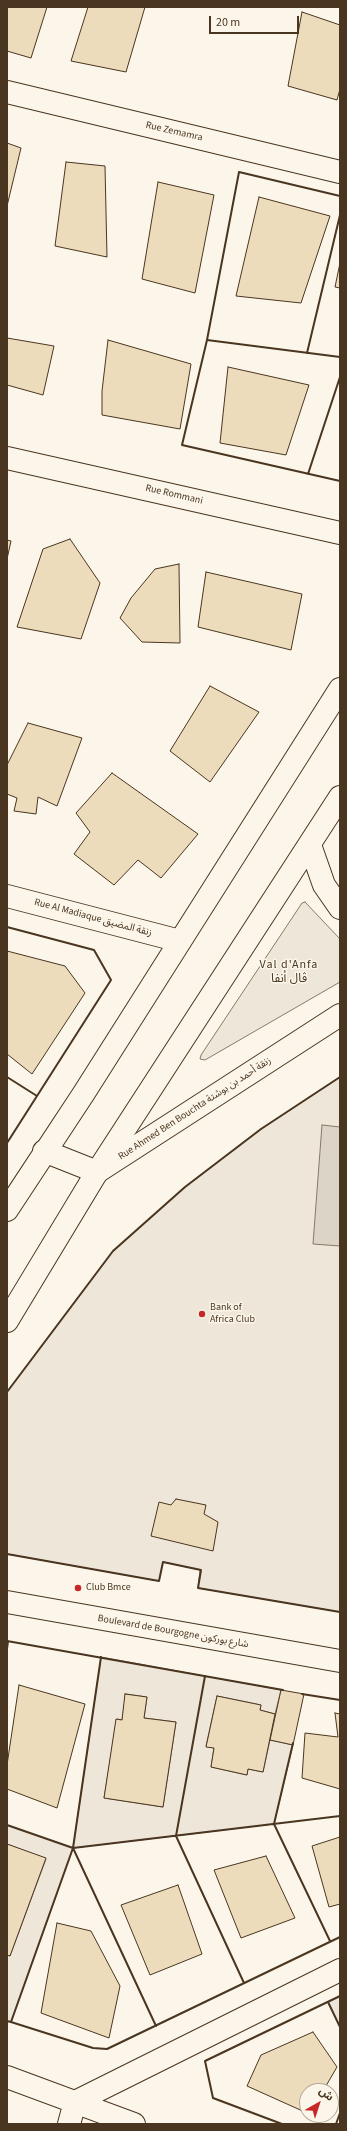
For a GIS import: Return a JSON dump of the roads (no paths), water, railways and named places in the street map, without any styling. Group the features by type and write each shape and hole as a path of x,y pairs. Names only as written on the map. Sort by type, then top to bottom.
{"street":[{"name":"Rue Zemamra","path":"7,92 340,172"},
{"name":"Rue Rommani","path":"7,458 340,533"},
{"path":"7,1210 44,1151 84,1093 340,689"},
{"path":"7,1321 98,1172 340,797"},
{"path":"310,845 324,885 340,908"},
{"name":"Rue Al Madiaque زنقة المضيق","path":"7,896 180,940"},
{"name":"Rue Ahmed Ben Bouchta زنقة أحمد بن بوشتة","path":"98,1172 340,1015"},
{"path":"44,1151 98,1172"},
{"name":"Boulevard de Bourgogne شارع بوركون","path":"7,1602 340,1661"},
{"path":"69,2124 76,2102 340,1970"},
{"path":"7,2077 134,2124"}],"place":[{"name":"Bank of Africa Club","path":"202,1314"},
{"name":"Club Bmce","path":"78,1588"}],"district":[{"name":"Val d'Anfa ڨال أنفا","path":"289,972"}]}
